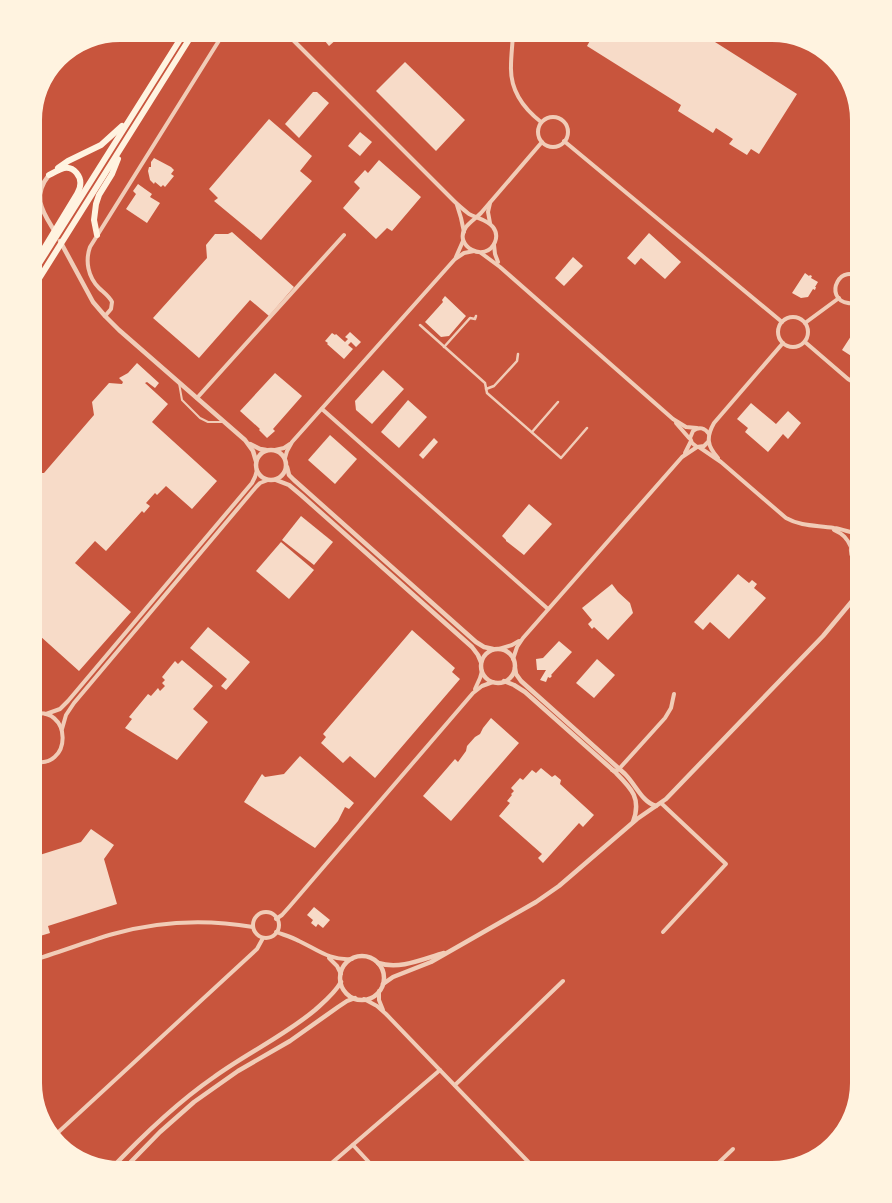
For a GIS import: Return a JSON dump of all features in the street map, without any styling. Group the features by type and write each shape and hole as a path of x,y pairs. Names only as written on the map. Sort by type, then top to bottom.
{"highway":[{"path":"39,261 180,39"},
{"path":"39,279 189,39"},
{"path":"49,175 64,163 101,145 129,120"},
{"path":"97,235 94,220 96,204 99,195 112,174 124,143"},
{"path":"49,175 67,168 75,171 81,184 63,221"}],"street":[{"path":"105,316 111,309 112,302 93,280 88,265 89,250 219,39"},
{"path":"292,39 454,201 466,212 493,227 496,233 494,243 495,257 500,266"},
{"path":"513,39 511,70 514,88 523,105 541,122"},
{"path":"553,117 562,120 567,130 564,141 554,146 548,146 542,142 538,134 541,122 553,117"},
{"path":"564,141 782,322"},
{"path":"464,233 467,226 542,142"},
{"path":"49,175 41,188 40,200 43,210 90,297 105,316 123,334 245,440 256,448 267,450 284,448 292,442 455,259 461,248 464,233 460,212 454,201"},
{"path":"490,224 488,212 492,199"},
{"path":"472,222 482,220"},
{"path":"197,398 344,235"},
{"path":"464,239 468,247 500,266 673,419 694,445 721,462 786,518 804,525 853,532"},
{"path":"455,259 464,253 488,250 494,243"},
{"path":"853,274 841,277 837,281 835,288 836,293 843,302 853,302"},
{"path":"805,323 839,298"},
{"path":"444,347 470,318 475,318 476,316"},
{"path":"794,317 801,319 805,323 808,332 805,342 794,347 783,343 778,334 782,322 794,317"},
{"path":"420,325 485,383 487,393 561,458 587,428"},
{"path":"805,342 848,379 853,381"},
{"path":"721,462 708,442 712,426 783,343"},
{"path":"486,389 494,386 517,361 518,354"},
{"path":"532,432 558,402"},
{"path":"322,409 548,609"},
{"path":"682,458 691,433 717,418"},
{"path":"673,419 686,427 705,430 709,435"},
{"path":"245,440 253,451 257,470 261,477 268,480"},
{"path":"292,442 285,458 291,477 470,637 481,646 493,649 512,645 523,638"},
{"path":"656,806 647,802 634,783 620,769 521,681 516,674 514,659 517,646 523,638 682,458 708,442"},
{"path":"256,461 260,454 267,450"},
{"path":"275,450 285,458"},
{"path":"276,480 282,476 287,468"},
{"path":"46,714 60,709 68,701 252,483 257,470"},
{"path":"39,761 46,761 57,754 61,748 63,743 62,729 66,714 74,703 256,487 268,480 285,483 296,491 472,647 478,654 486,678 493,682"},
{"path":"822,527 844,534 848,540 853,557"},
{"path":"851,548 853,543"},
{"path":"383,984 393,977 431,962 530,906 551,892 633,823 661,803 823,636 853,600"},
{"path":"481,662 484,655 493,649"},
{"path":"499,649 508,652 514,659"},
{"path":"504,681 512,675 515,668"},
{"path":"473,693 482,670"},
{"path":"276,919 290,906 473,693 482,686 493,682 504,681 521,689 612,770 635,795 636,809 633,823"},
{"path":"612,770 620,769 666,718 671,708 674,694"},
{"path":"39,713 46,714 56,720 62,729"},
{"path":"661,803 726,864 663,932"},
{"path":"261,914 270,914 276,919 278,927 271,936 263,938 256,934 253,927 255,919 261,914"},
{"path":"39,958 114,934 153,925 176,922 202,922 228,923 253,927"},
{"path":"276,932 337,959 352,959"},
{"path":"57,1133 257,949 263,938"},
{"path":"377,962 384,977 379,991 372,997 364,999 355,998 346,993 341,982 341,974 344,965 352,959 366,957 390,965 409,963 449,951"},
{"path":"326,955 337,966 341,974"},
{"path":"455,1085 563,981"},
{"path":"116,1164 172,1109 221,1072 302,1021 334,992 341,982"},
{"path":"379,991 380,1003 386,1014"},
{"path":"129,1164 160,1132 194,1102 238,1071 296,1037 342,1004 355,998"},
{"path":"364,999 377,1006 386,1014 530,1164"},
{"path":"331,1164 440,1070"},
{"path":"353,1145 371,1164"},
{"path":"717,1164 733,1149"}],"lane":[{"path":"179,383 182,400 200,418 208,422 224,422"}],"building":[{"path":"323,39 337,39 329,46"},
{"path":"591,39 710,39 797,94 759,154 751,149 747,155 729,144 733,139 716,128 713,133 678,111 681,105 587,46"},
{"path":"405,62 465,120 436,151 376,91"},
{"path":"313,92 317,92 329,103 299,138 285,124"},
{"path":"269,119 312,156 300,171 312,181 261,240 214,201 218,198 209,189"},
{"path":"360,132 372,142 360,156 348,146"},
{"path":"154,158 174,170 171,174 174,176 165,187 163,185 161,187 155,182 154,184 150,180 148,171"},
{"path":"379,160 421,197 392,231 387,228 376,239 343,208 360,188 354,182 365,170 368,173"},
{"path":"138,184 152,194 150,197 160,203 147,223 126,209 136,194 133,191"},
{"path":"232,232 294,287 269,316 250,300 199,358 153,318 207,258 206,245 215,234 228,234"},
{"path":"649,233 681,262 665,279 641,258 635,265 627,258"},
{"path":"573,257 583,266 564,286 555,278"},
{"path":"805,273 812,276 811,278 818,282 815,290 813,289 808,297 801,298 792,293"},
{"path":"445,296 466,316 449,336 441,337 425,322 443,302 442,300"},
{"path":"350,332 361,342 356,347 351,342 348,345 353,349 344,359 325,341 332,333 345,342 348,339 345,337"},
{"path":"853,333 853,357 842,350"},
{"path":"137,363 159,383 155,388 147,382 145,383 168,404 152,422 217,481 192,509 166,486 157,495 155,493 146,503 150,506 144,513 142,511 106,551 95,541 75,563 131,612 79,671 39,635 39,473 44,473 94,415 92,402 109,383 122,384 123,382 119,378 128,373"},
{"path":"383,370 404,389 372,424 356,410 355,401"},
{"path":"275,373 302,396 273,429 275,431 267,438 240,411"},
{"path":"408,400 427,417 399,448 381,432"},
{"path":"751,403 776,424 788,411 801,423 788,439 783,434 768,452 745,432 748,428 737,419"},
{"path":"330,435 357,459 335,484 308,460"},
{"path":"434,438 438,442 423,459 419,455"},
{"path":"529,504 552,524 524,555 502,536"},
{"path":"301,516 333,542 314,565 282,540"},
{"path":"281,542 314,570 289,599 256,571"},
{"path":"738,574 749,583 752,580 757,584 754,588 766,598 729,639 710,622 703,630 694,622"},
{"path":"612,584 630,603 633,613 608,640 594,627 592,629 588,624 592,620 582,608"},
{"path":"208,627 250,662 226,690 221,686 227,679 190,648"},
{"path":"412,630 455,668 452,672 460,679 375,778 350,756 343,763 321,743 326,737 323,734"},
{"path":"559,641 572,652 552,676 548,677 546,682 540,680 546,670 537,670 536,659 543,658"},
{"path":"597,659 615,675 594,698 576,683"},
{"path":"182,660 213,686 193,709 208,722 177,760 125,728 132,719 129,717 148,694 151,696 158,688 160,691 165,686 162,683 165,680 162,677 175,661 178,664"},
{"path":"491,718 519,743 451,821 423,796 455,759 458,762 466,751 467,746 480,734"},
{"path":"300,756 354,803 349,809 345,807 338,821 315,848 244,802 262,774 265,777 284,774"},
{"path":"541,768 552,777 555,775 561,780 560,784 594,815 583,827 579,823 543,863 538,858 542,854 499,816 510,803 507,801 514,791 511,788 520,778 523,780 532,770 536,773"},
{"path":"91,829 114,845 104,859 117,904 48,926 50,933 39,936 39,855 81,842"},
{"path":"314,907 330,920 323,928 318,924 316,927 311,923 313,920 307,915"}]}
